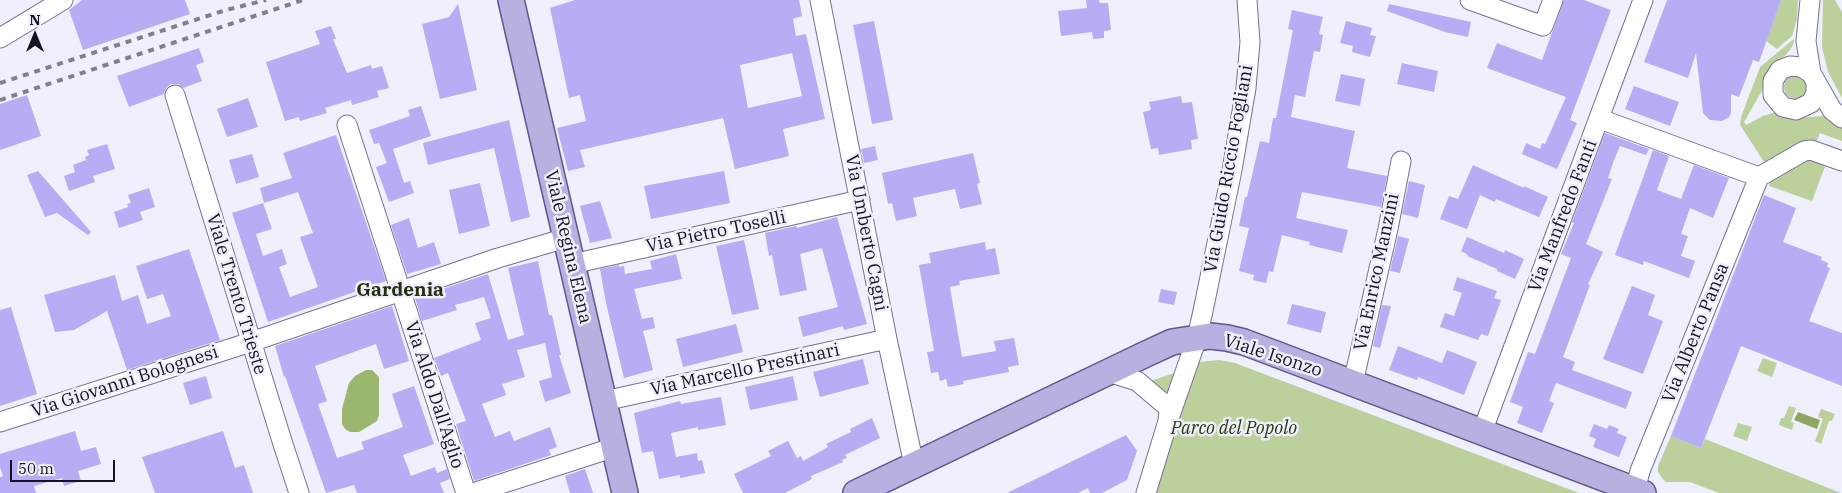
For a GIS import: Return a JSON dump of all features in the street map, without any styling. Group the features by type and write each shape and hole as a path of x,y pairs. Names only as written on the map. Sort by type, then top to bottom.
{"main road":[{"name":"Viale Regina Elena","path":"511,0 625,493"},
{"name":"Viale Isonzo","path":"856,493 1172,342 1210,336 1244,342 1639,492"}],"street":[{"path":"0,38 63,0"},
{"name":"Via Umberto Cagni","path":"820,0 914,465"},
{"name":"Via Guido Riccio Fogliani","path":"1146,493 1168,421 1197,338 1232,170 1246,88 1250,42 1247,0"},
{"path":"1470,0 1543,26 1553,0"},
{"name":"Via Manfredo Fanti","path":"1482,432 1643,0"},
{"path":"1802,109 1811,103 1814,98 1813,79 1807,54 1810,0"},
{"path":"1790,66 1807,37"},
{"path":"1790,66 1801,67 1813,79 1832,110 1842,120 1802,109 1786,109 1780,105 1773,94 1772,88 1775,76 1780,70 1790,66"},
{"name":"Viale Trento Trieste","path":"175,96 299,493"},
{"path":"1600,119 1758,177 1804,151 1812,150 1842,161"},
{"name":"Via Aldo Dall'Aglio","path":"347,125 466,493"},
{"name":"Via Enrico Manzini","path":"1353,383 1388,229 1401,162"},
{"name":"Via Alberto Pansa","path":"1639,492 1644,462 1758,177"},
{"name":"Via Pietro Toselli","path":"572,264 860,200"},
{"name":"Via Giovanni Bolognesi","path":"0,422 251,342 400,291 566,238"},
{"name":"Via Marcello Prestinari","path":"604,401 887,338"},
{"path":"1108,372 1137,381 1169,408 1168,421"},
{"path":"473,493 615,447"}],"green space":[{"path":"1781,0 1798,0 1797,19 1792,36 1777,49 1766,41"},
{"path":"1823,0 1835,0 1842,12 1842,98 1828,72 1822,47"},
{"path":"1795,38 1792,47 1785,56 1769,69 1763,89 1744,122 1746,125 1763,116 1783,110 1782,117 1825,116 1842,121 1842,141 1820,133 1816,143 1766,165 1740,125 1741,117 1760,67"},
{"path":"1796,75 1805,78 1808,87 1805,96 1796,99 1787,96 1784,87 1787,78"},
{"path":"1801,157 1827,161 1812,201 1769,186 1772,176"},
{"path":"1763,358 1777,363 1772,377 1757,371"},
{"name":"Parco del Popolo","path":"1219,360 1235,363 1579,493 1147,493 1189,363"},
{"path":"1177,372 1169,398 1148,382"},
{"path":"1789,406 1796,408 1791,422 1794,423 1792,430 1779,425"},
{"path":"1821,409 1835,414 1832,421 1829,421 1821,444 1815,441 1823,419 1818,417"},
{"path":"1738,423 1752,427 1747,441 1733,436"},
{"path":"1671,436 1701,448 1705,439 1841,493 1719,493 1690,482 1666,482 1658,472 1658,466"}],"shaded area":[{"path":"366,370 372,370 379,377 379,415 377,421 359,432 350,432 342,424 342,409 349,383 355,376"},
{"path":"1798,412 1820,420 1817,429 1794,420"}],"building":[{"path":"82,0 185,0 190,14 83,50 69,10"},
{"path":"575,0 799,0 802,16 793,19 796,36 806,34 825,119 783,129 789,156 735,169 723,118 580,150 585,167 568,171 557,128 586,121 580,95 569,98 550,8","holes":["792,53 802,96 748,108 740,65"]},
{"path":"1086,0 1099,0 1100,3 1108,3 1111,30 1104,31 1104,38 1093,39 1092,32 1061,36 1058,11 1087,8"},
{"path":"1564,0 1584,0 1611,10 1570,120 1577,123 1557,169 1522,154 1526,143 1540,149 1542,143 1545,144 1566,97 1487,68 1497,43 1542,60"},
{"path":"1667,0 1781,0 1759,62 1753,60 1739,97 1731,94 1731,113 1729,117 1722,121 1710,120 1703,113 1696,53 1688,78 1644,62"},
{"path":"458,4 477,90 440,99 422,24 449,17"},
{"path":"1389,4 1471,22 1468,37 1445,32 1387,11"},
{"path":"1292,10 1323,17 1319,34 1323,35 1320,52 1314,51 1305,97 1295,95 1291,117 1355,131 1347,168 1387,176 1381,207 1302,192 1296,218 1348,230 1342,253 1309,245 1310,242 1282,235 1273,272 1269,271 1266,283 1253,280 1254,275 1239,271 1249,228 1239,226 1260,141 1269,143 1273,118 1276,118 1293,30 1288,29"},
{"path":"874,21 893,120 872,124 853,25"},
{"path":"1346,21 1372,28 1370,35 1376,36 1370,57 1352,52 1353,46 1340,43"},
{"path":"331,26 336,39 333,39 347,73 371,65 372,69 382,66 389,88 377,91 379,97 352,105 351,100 325,108 327,113 300,121 299,117 285,121 266,62 320,44 315,31"},
{"path":"199,48 204,62 196,65 202,81 183,88 178,84 171,84 166,88 164,94 129,107 117,76"},
{"path":"1402,63 1438,71 1434,92 1397,84"},
{"path":"1341,74 1365,79 1360,106 1335,101"},
{"path":"1634,86 1679,102 1670,126 1625,109"},
{"path":"27,95 41,136 0,150 0,104"},
{"path":"1181,96 1182,103 1192,102 1198,139 1191,140 1192,149 1159,155 1158,148 1151,149 1143,112 1151,110 1149,102"},
{"path":"248,98 258,127 227,137 217,109"},
{"path":"421,106 431,136 393,149 404,183 410,181 414,193 389,202 376,167 387,163 379,143 374,144 369,130 410,116 408,110"},
{"path":"509,120 530,217 511,222 494,148 428,165 423,143"},
{"path":"1605,133 1649,149 1646,155 1620,146 1614,160 1608,178 1612,179 1586,244 1603,252 1588,284 1590,285 1563,357 1575,362 1572,370 1632,392 1626,409 1556,383 1549,401 1554,403 1542,433 1517,423 1523,407 1510,402 1528,352 1535,354 1571,258 1561,254 1574,223 1572,222"},
{"path":"336,135 386,281 268,322 232,213 263,203 272,229 256,234 263,256 282,249 287,264 279,267 290,297 318,287 300,237 313,233 298,192 264,203 260,188 292,178 283,153"},
{"path":"107,144 115,169 93,176 95,182 69,191 64,176 75,172 73,165 86,160 85,157 89,155 87,150"},
{"path":"875,146 878,160 864,163 861,149"},
{"path":"1653,150 1669,156 1657,190 1681,199 1694,165 1729,178 1713,218 1690,208 1681,234 1688,236 1681,256 1695,261 1689,278 1644,261 1643,265 1615,255"},
{"path":"973,153 980,183 977,184 982,204 960,209 955,189 913,198 917,216 896,221 892,203 888,204 882,173"},
{"path":"252,154 259,177 236,184 229,160"},
{"path":"1473,165 1548,197 1539,217 1496,199 1495,202 1480,195 1467,229 1440,219 1449,196 1458,199"},
{"path":"38,171 91,232 88,235 57,213 45,217 27,175"},
{"path":"724,171 730,203 651,219 644,186"},
{"path":"1409,181 1425,185 1418,218 1402,214"},
{"path":"480,183 490,226 459,234 449,190"},
{"path":"149,188 155,207 140,212 143,220 119,228 114,212 128,207 127,204 131,203 128,195"},
{"path":"1764,195 1796,208 1783,242 1822,257 1821,260 1828,263 1827,267 1830,268 1809,321 1842,333 1842,386 1741,346 1701,448 1671,436"},
{"path":"600,201 612,238 590,243 580,206"},
{"path":"837,217 867,324 844,330 843,326 803,337 798,317 838,307 822,248 800,254 807,290 780,296 772,255 769,256 765,233 796,226 797,228"},
{"path":"409,218 418,248 434,242 441,264 407,274 391,225"},
{"path":"1398,236 1409,239 1400,273 1390,271"},
{"path":"1467,237 1504,253 1505,250 1524,259 1515,279 1467,256 1461,251"},
{"path":"744,240 759,309 732,315 716,246"},
{"path":"985,242 986,250 995,248 1000,274 959,281 960,285 950,287 962,357 996,351 994,341 1014,338 1019,365 1008,367 1009,372 963,381 964,384 948,387 946,379 940,381 938,372 931,373 927,352 934,351 919,265 931,263 929,253"},
{"path":"189,249 220,340 127,370 107,311 74,330 55,332 44,295 115,275 122,301 138,295 147,324 171,316 163,294 147,299 136,266"},
{"path":"676,254 682,279 634,289 642,319 653,317 655,328 643,331 653,370 624,378 600,269 619,265 619,267 624,266 625,274 652,269 650,261"},
{"path":"538,261 549,315 552,315 561,355 559,355 571,393 545,402 539,381 552,377 545,343 517,350 525,377 502,384 506,395 482,404 495,437 510,431 514,441 550,427 557,447 549,450 551,455 474,481 456,424 466,421 448,373 441,376 434,358 481,340 475,323 491,318 484,297 455,305 457,310 422,321 415,298 488,274 508,340 524,335 508,268"},
{"path":"1457,277 1497,291 1494,298 1501,300 1488,336 1481,334 1478,340 1440,327 1445,313 1454,316 1462,293 1453,290"},
{"path":"1632,286 1655,295 1648,315 1663,321 1643,374 1603,359"},
{"path":"1161,289 1177,292 1174,305 1158,302"},
{"path":"1292,304 1326,312 1321,333 1287,324"},
{"path":"1382,305 1391,306 1380,348 1373,346"},
{"path":"392,306 409,361 384,369 376,344 315,366 327,401 318,404 337,458 364,449 361,442 403,427 392,394 414,386 434,444 403,455 411,476 435,467 437,473 447,469 450,479 440,483 444,493 357,493 354,485 326,493 284,377 275,346"},
{"path":"11,307 37,394 0,406 0,310"},
{"path":"736,324 743,352 683,367 676,339"},
{"path":"1398,346 1442,363 1447,350 1477,362 1464,395 1418,377 1417,380 1389,370"},
{"path":"863,359 869,384 820,397 813,372"},
{"path":"206,376 212,398 190,405 183,383"},
{"path":"793,376 798,400 750,410 745,387"},
{"path":"721,397 726,425 698,430 698,427 671,433 676,457 697,453 698,461 702,460 705,473 680,478 680,475 659,479 653,451 642,453 634,413 680,401 681,404"},
{"path":"872,418 880,438 845,455 847,458 842,460 843,462 811,476 812,479 785,493 743,493 734,474 771,456 768,451 788,441 797,458 801,456 803,461 828,447 826,444 851,432 850,429"},
{"path":"1594,424 1607,429 1609,425 1619,429 1617,433 1627,437 1619,457 1593,447 1596,439 1589,436"},
{"path":"75,431 81,451 96,447 101,464 78,471 81,481 64,486 62,478 34,486 36,493 0,493 0,477 3,476 0,467 0,454"},
{"path":"223,431 235,468 244,465 253,493 155,493 142,457"},
{"path":"1126,435 1137,451 1127,480 1102,493 1090,493 1088,488 1078,493 1007,493"},
{"path":"585,469 593,493 570,493 565,476"}],"railway":[{"path":"0,83 226,10 266,0"},
{"path":"0,100 303,0"}],"district":[{"name":"Gardenia","path":"400,291"}]}
